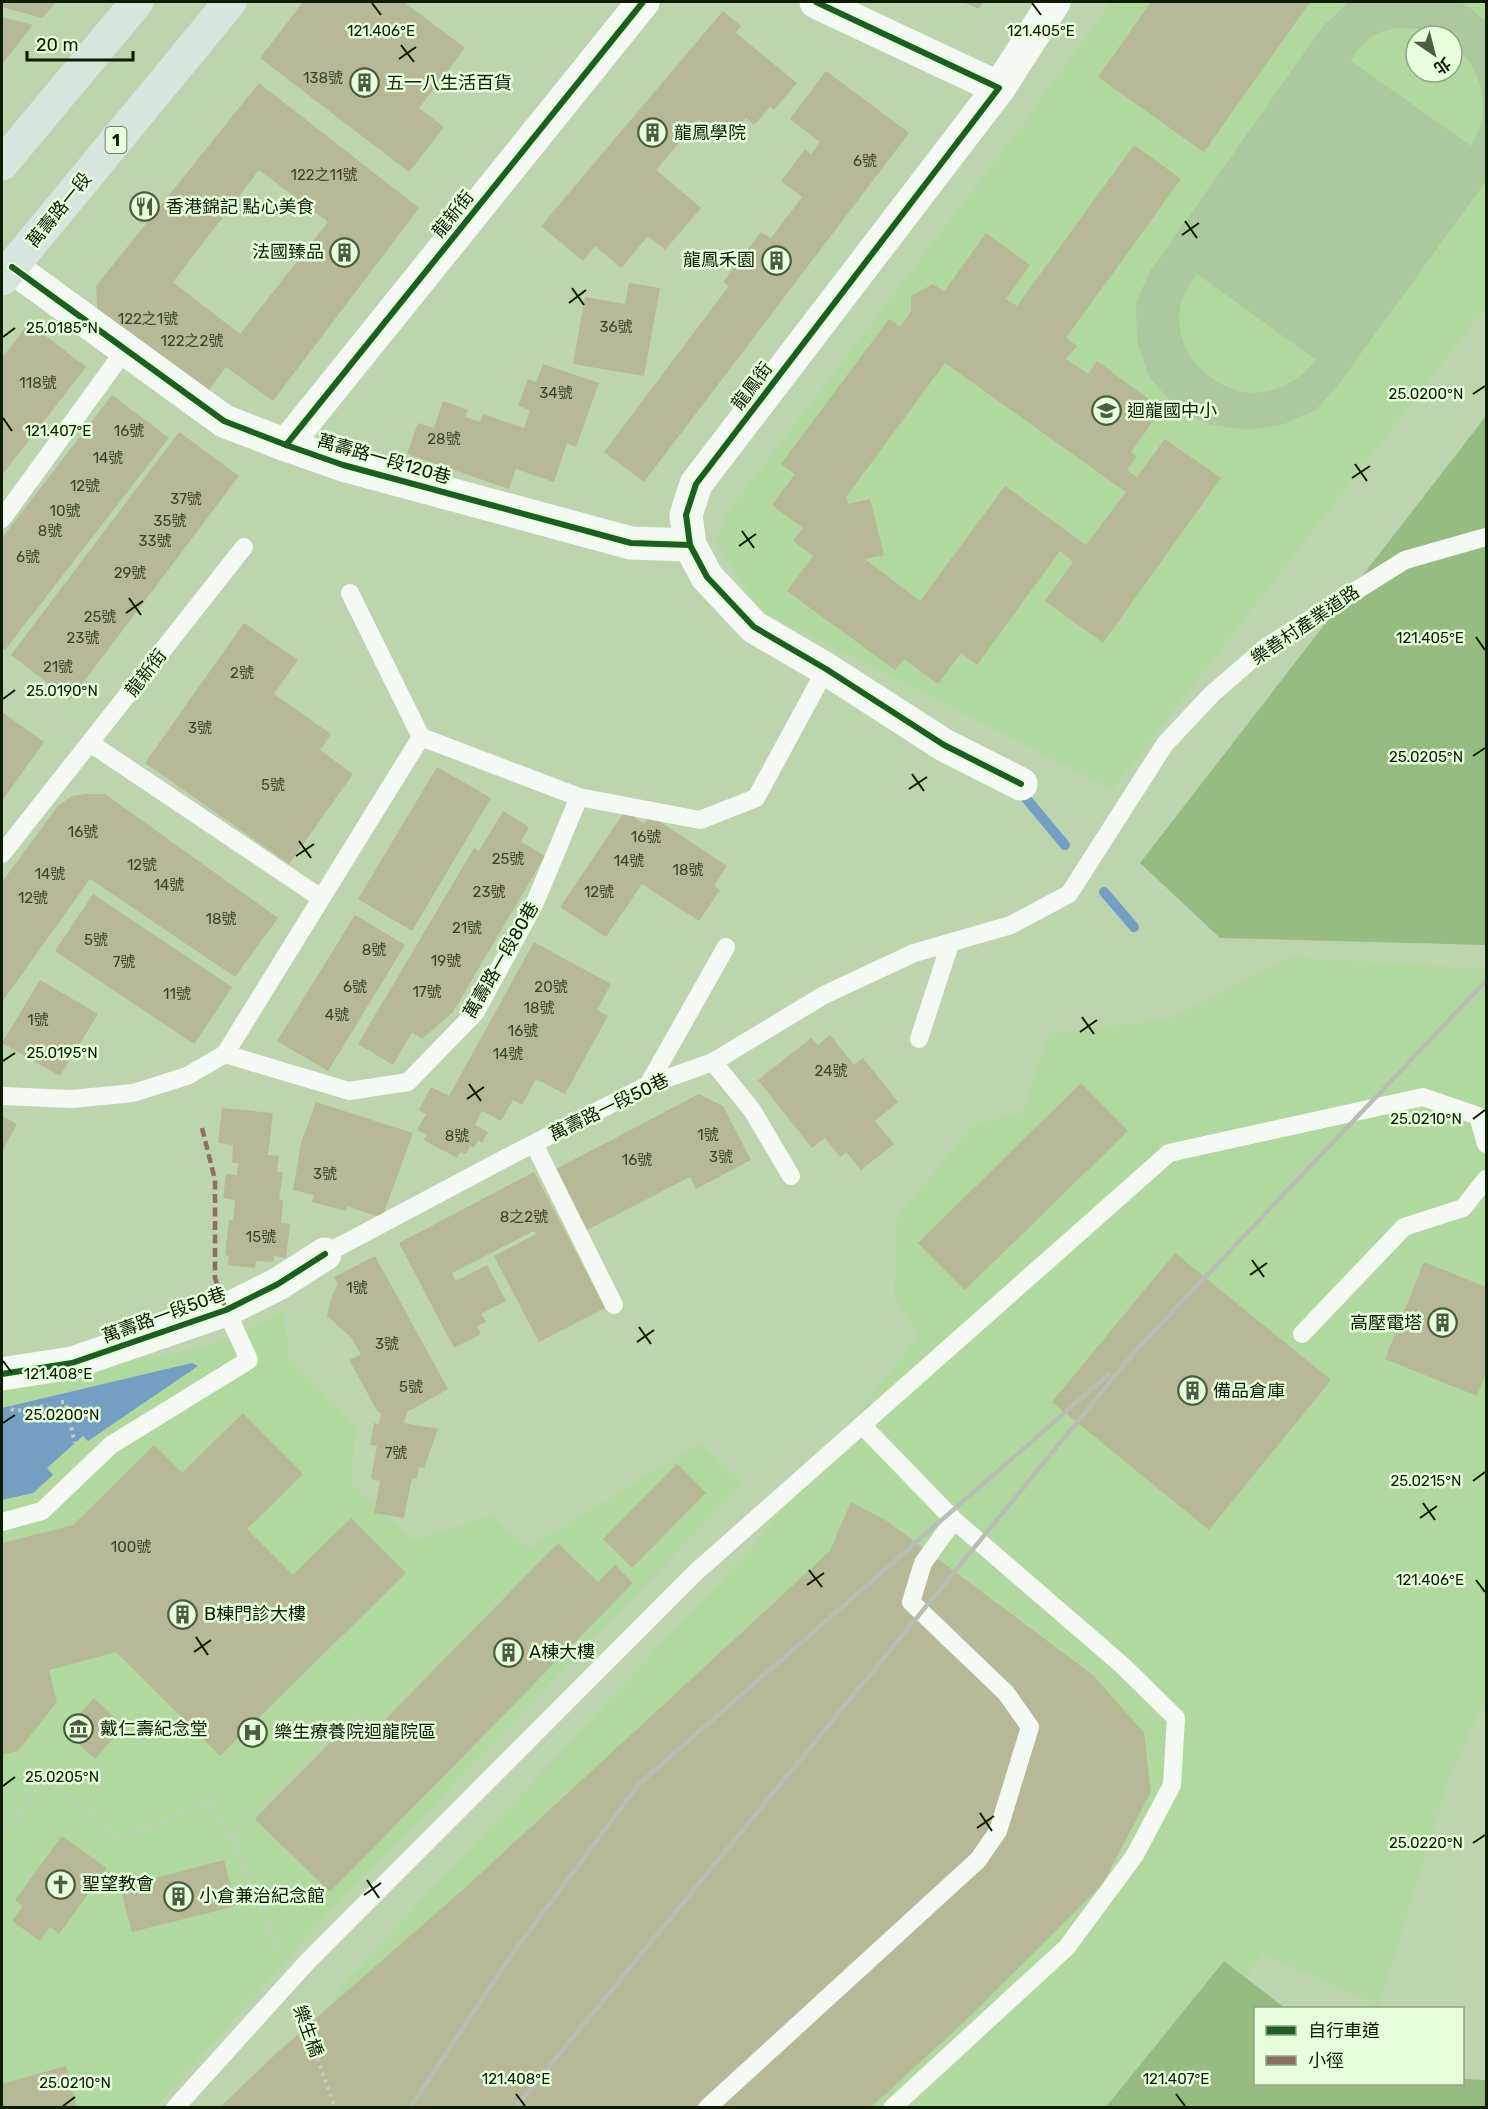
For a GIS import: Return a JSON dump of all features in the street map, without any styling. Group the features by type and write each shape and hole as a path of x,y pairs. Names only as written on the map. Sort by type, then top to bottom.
{"main road":[{"path":"2,164 137,2"},
{"name":"萬壽路一段","path":"7,273 230,2"}],"street":[{"name":"龍新街","path":"286,445 643,2"},
{"path":"816,2 999,88"},
{"name":"龍鳳街","path":"1021,784 944,745 826,669 754,627 707,577 690,545 686,515 696,484 999,88 1054,2"},
{"name":"萬壽路一段120巷","path":"7,273 125,350 224,421 343,465 631,543 690,545"},
{"name":"萬壽路一段50巷","path":"2,1374 72,1363 226,1311 278,1284 325,1254"}],"lane":[{"path":"2,519 125,350"},
{"name":"樂善村產業道路","path":"1096,850 1165,744 1212,694 1266,647 1404,560 1486,537"},
{"name":"龍新街","path":"2,854 244,547"},
{"path":"350,593 421,737 579,797 700,820 756,798 826,669"},
{"path":"2,1096 72,1099 133,1093 187,1076 225,1054 421,737"},
{"path":"90,743 321,898"},
{"name":"萬壽路一段80巷","path":"225,1054 349,1091 408,1082 475,1013 534,905 579,797"},
{"name":"萬壽路一段50巷","path":"325,1254 648,1085 713,1062 824,995 914,953 1011,925 1069,894 1096,850"},
{"path":"919,1039 950,944"},
{"path":"648,1085 726,947"},
{"path":"713,1062 752,1110 791,1176"},
{"path":"175,2108 308,1961 696,1572 1169,1153 1423,1097 1478,1116 1486,1144"},
{"path":"534,1144 614,1305"},
{"path":"1302,1334 1404,1227 1463,1208 1486,1179"},
{"path":"2,1522 42,1511 111,1445 249,1360 226,1311"},
{"path":"861,1425 954,1520 1122,1665 1176,1718 1172,1785 1135,1855 1067,1947 892,2108"},
{"path":"706,2108 978,1860 998,1831 1030,1727 1006,1693 911,1602 923,1563 954,1520"}],"path":[{"path":"2,683 90,743"},
{"path":"1021,784 1096,850"},
{"path":"8,1408 16,1412 65,1402 75,1444"},
{"path":"231,1837 356,1713 374,1731"},
{"path":"2,1833 46,1777 70,1795 115,1838 210,1803 231,1837 281,1955"}],"shaded area":[{"name":"迴龍國中小","path":"1111,2 1486,2 1486,307 1113,789 761,611 716,543 726,515 1020,128"},
{"path":"1349,2 1462,2 1486,21 1486,181 1338,385 1316,410 1284,424 1246,430 1208,424 1175,406 1149,377 1137,340 1136,303 1149,273 1323,26","holes":["1404,24 1464,24 1464,56 1474,69 1483,101 1480,127 1471,146 1351,61 1369,38 1381,32 1404,28","1197,274 1316,360 1290,383 1260,392 1241,391 1223,385 1207,375 1194,361 1185,345 1180,327 1181,303"]},
{"path":"1486,416 1486,945 1220,938 1140,863"},
{"path":"1290,957 1486,969 1486,1696 1450,1776 1379,2005 1263,1954 1151,2107 251,2108 348,1979 748,1552 919,1336 894,1296 897,1217 974,1124 1022,1113 1048,1034 1169,1019"},
{"name":"樂生療養院迴龍院區","path":"284,1310 289,1358 355,1425 352,1484 414,1541 491,1516 529,1548 700,1443 743,1484 327,1915 156,2107 2,2108 2,1385 195,1349 250,1329"},
{"path":"1224,1961 1284,2007 1254,2007 1254,2085 1464,2085 1464,2079 1486,2080 1486,2107 1106,2107"}],"water":[{"path":"192,1363 198,1366 88,1441 83,1436 47,1468 53,1475 33,1493 2,1500 2,1408"}],"building":[{"path":"2,2 56,2 42,18 2,7"},
{"name":"五一八生活百貨","path":"303,2 404,2 465,48 419,108 444,127 409,172 260,58"},
{"path":"963,2 983,2 979,9"},
{"path":"1151,2 1310,2 1204,152 1098,77"},
{"name":"龍鳳學院","path":"723,11 741,26 736,33 797,83 774,110 770,107 754,125 746,118 726,141 699,119 656,170 701,208 665,250 648,236 621,268 595,246 583,261 541,226"},
{"path":"2,17 33,25 2,64"},
{"name":"龍鳳禾園","path":"826,71 909,133 644,482 604,452 729,286 723,282 761,232 771,238 802,197 781,181 805,149 811,154 820,142 790,119"},
{"name":"法國臻品","path":"259,83 419,208 273,401 226,367 204,397 98,318 96,286","holes":["259,170 328,222 240,334 173,282"]},
{"path":"1134,145 1181,179 1066,338 1077,346 1066,359 1088,374 1097,361 1162,409 1131,452 1137,457 1127,470 1137,477 1165,439 1221,478 1103,643 1045,601 1073,562 1060,551 977,665 961,653 938,684 904,659 895,670 787,591 813,556 793,541 803,528 772,505 795,474 781,464 889,319 900,327 911,311 911,296 933,284 944,292 986,233 1030,265 1006,299 1017,306","holes":["945,363 1126,492 1086,545 1005,486 920,601 865,559 884,555 870,499 848,504 846,497"]},
{"path":"629,283 660,288 644,376 573,364 585,297 625,304"},
{"path":"29,323 86,367 2,475 2,358"},
{"path":"543,364 599,383 576,447 567,443 554,482 516,469 509,489 407,454 418,423 434,428 443,401 468,410 465,417 480,422 483,414 524,428 530,410 518,406 528,379 536,382"},
{"path":"112,395 169,438 5,650 2,647 2,538"},
{"path":"179,432 239,476 70,700 11,655"},
{"path":"244,623 298,660 274,694 331,734 320,750 353,774 289,864 145,763"},
{"path":"2,712 44,742 2,801"},
{"path":"437,767 491,798 412,931 358,899"},
{"path":"105,794 278,918 235,977 90,879 2,1002 2,882 58,806 72,796"},
{"path":"503,811 529,827 521,842 545,856 453,1012 422,1039 412,1032 393,1065 358,1044 474,848 479,851"},
{"path":"625,811 644,824 650,815 727,866 714,886 720,890 699,921 642,884 606,937 560,907"},
{"path":"93,894 232,987 194,1044 55,951"},
{"path":"355,915 405,945 328,1071 277,1041"},
{"path":"534,942 611,984 597,1010 608,1016 565,1094 536,1079 522,1105 513,1100 501,1121 482,1111 475,1125 488,1132 482,1143 478,1140 474,1148 470,1146 466,1154 460,1152 457,1158 424,1140 427,1135 417,1130 426,1114 419,1110 431,1087 449,1096"},
{"path":"40,980 98,1014 60,1076 2,1043"},
{"path":"830,1035 854,1065 863,1058 898,1102 875,1121 894,1144 861,1170 846,1152 840,1157 825,1138 812,1148 758,1080 811,1038 818,1045"},
{"path":"1081,1083 1128,1131 965,1290 918,1243"},
{"path":"699,1094 723,1106 751,1160 696,1189 690,1177 587,1230 556,1169"},
{"path":"316,1102 413,1133 382,1218 347,1206 346,1211 312,1202 314,1195 293,1190 301,1143"},
{"path":"222,1108 273,1113 268,1155 279,1156 277,1172 283,1172 279,1199 283,1200 281,1223 290,1224 286,1258 274,1256 273,1262 256,1261 255,1268 228,1265 229,1256 225,1255 229,1220 233,1221 235,1200 223,1198 226,1174 237,1175 238,1163 232,1163 233,1145 218,1143"},
{"path":"2,1116 17,1124 2,1152"},
{"path":"534,1172 605,1308 539,1342 494,1256 536,1234 534,1231 452,1273 456,1281 487,1265 506,1301 481,1314 486,1322 477,1326 481,1334 454,1348 399,1243"},
{"name":"備品倉庫","path":"1175,1253 1331,1380 1209,1530 1052,1402"},
{"path":"375,1256 448,1389 407,1412 404,1423 438,1429 424,1468 419,1467 417,1479 412,1478 404,1518 374,1513 380,1481 371,1479 377,1446 370,1445 374,1423 379,1424 381,1413 378,1412 349,1360 361,1354 351,1337 327,1316 338,1284 334,1277"},
{"name":"高壓電塔","path":"1424,1262 1486,1287 1486,1373 1477,1396 1385,1359"},
{"name":"B棟門診大樓","path":"243,1413 303,1474 247,1529 293,1575 351,1518 406,1573 220,1756 116,1652 49,1670 57,1702 18,1751 2,1755 2,1543 73,1525 154,1445 182,1473"},
{"path":"677,1464 706,1493 632,1568 603,1539"},
{"path":"851,1502 887,1521 1094,1676 1144,1733 1151,1792 1102,1885 963,2023 870,2108 219,2108 281,2049 467,1886 830,1551"},
{"name":"A棟大樓","path":"558,1543 598,1582 615,1565 633,1583 330,1892 255,1819 351,1721 367,1738"},
{"path":"94,1698 124,1726 95,1759 64,1731"},
{"name":"聖望教會","path":"62,1836 107,1868 59,1934 50,1927 40,1941 12,1921 23,1906 15,1900"},
{"name":"小倉兼治紀念館","path":"224,1860 236,1906 132,1932 120,1887"},
{"path":"66,2066 77,2108 2,2108 2,2084"}],"waterway":[{"path":"1019,790 1065,845"},
{"path":"1104,892 1134,927"}],"railway":[{"path":"515,2108 1137,1349 1486,981"},
{"path":"410,2108 513,1953 639,1784 1109,1374"}],"marked path":[{"path":"202,1128 215,1180 215,1278 226,1310"}],"cycle path":[{"path":"286,445 643,2"},
{"path":"816,2 999,88 696,484 686,515 690,545 707,577 754,627 826,669 944,745 1021,784"},
{"path":"12,267 224,421 343,465 631,543 690,545"},
{"path":"2,1374 72,1363 226,1310 278,1284 325,1254"}],"place":[{"name":"五一八生活百貨","path":"365,83"},
{"name":"龍鳳學院","path":"653,133"},
{"name":"香港錦記 點心美食","path":"145,207"},
{"name":"法國臻品","path":"345,252"},
{"name":"龍鳳禾園","path":"776,260"},
{"name":"迴龍國中小","path":"1106,411"},
{"name":"高壓電塔","path":"1443,1323"},
{"name":"備品倉庫","path":"1192,1391"},
{"name":"B棟門診大樓","path":"183,1614"},
{"name":"A棟大樓","path":"508,1652"},
{"name":"戴仁壽紀念堂","path":"79,1729"},
{"name":"樂生療養院迴龍院區","path":"253,1732"},
{"name":"聖望教會","path":"61,1884"},
{"name":"小倉兼治紀念館","path":"178,1896"}]}
